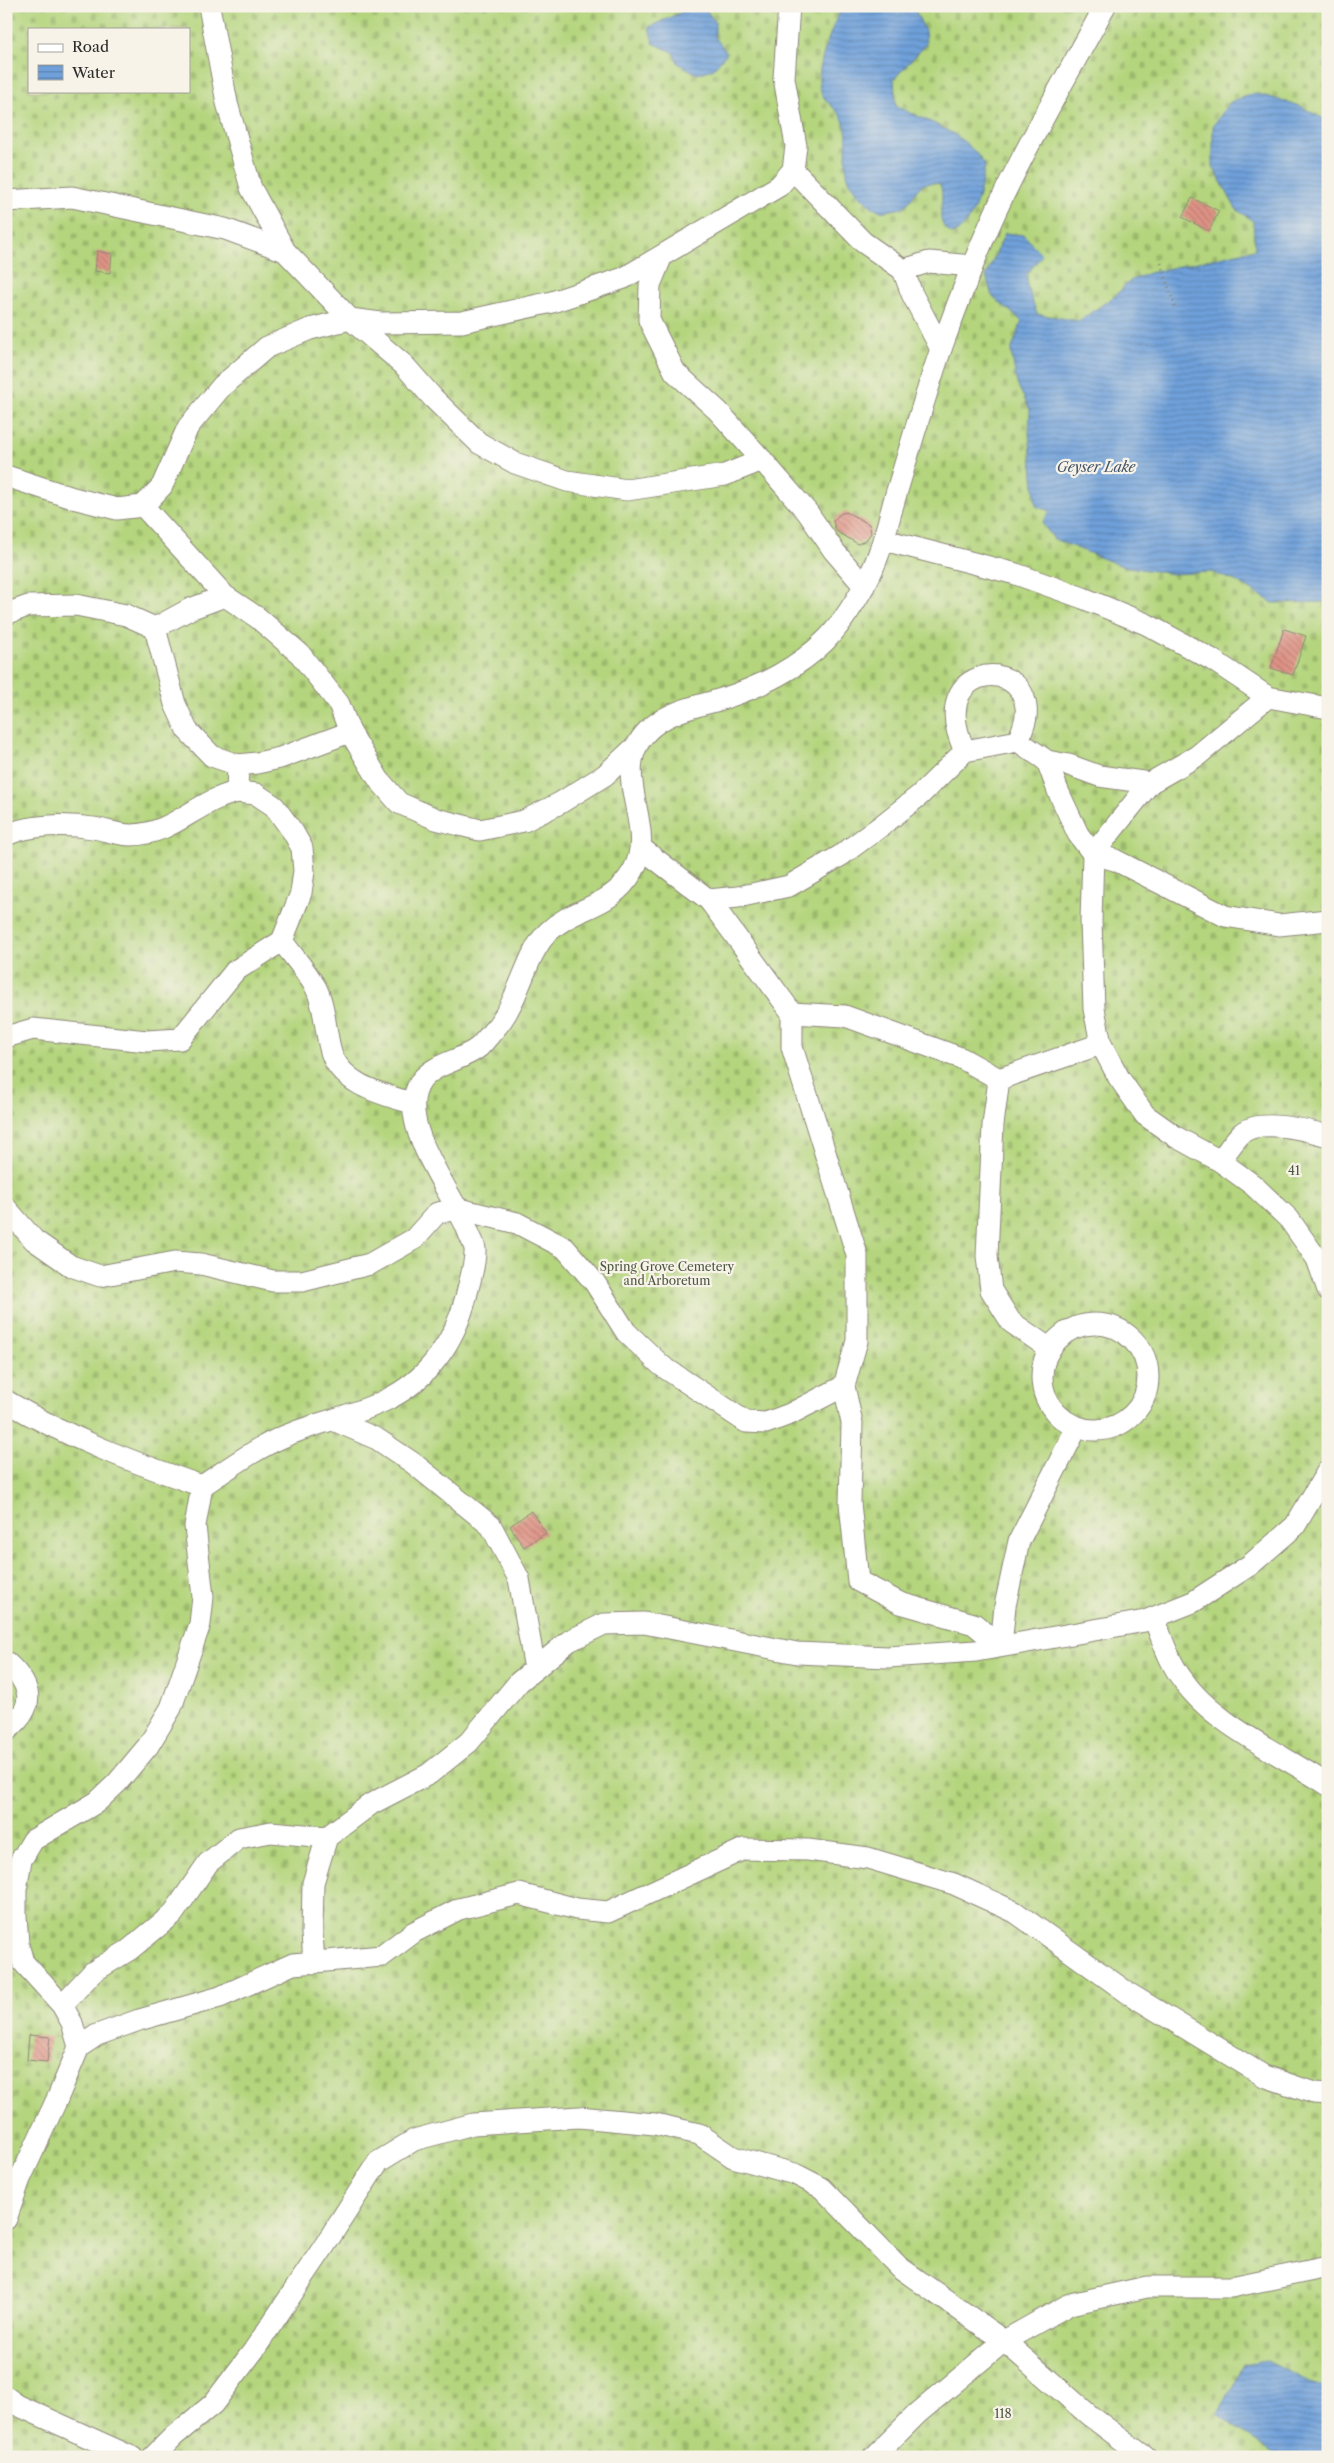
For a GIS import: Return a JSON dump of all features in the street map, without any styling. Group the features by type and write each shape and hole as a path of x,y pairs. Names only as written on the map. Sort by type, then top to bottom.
{"street":[{"path":"208,6 227,103 251,188 285,251 350,319 404,364 433,398 479,443 515,463 567,481 627,490 725,476 762,460"},
{"path":"6,476 73,498 117,509 143,506 162,486 188,426 222,386 268,347 310,329 350,319 381,323 462,322 561,299 624,278 661,258 779,186 794,170 796,146 784,78 789,6"},
{"path":"143,506 225,596 258,618 300,654 339,704 350,732 379,780 399,803 436,820 480,830 524,821 560,803 605,775 633,749 652,726 681,710 726,698 762,683 802,659 826,640 864,586 884,540 941,348 972,266 1004,194 1105,6"},
{"path":"794,170 863,242 903,270 912,294 941,348"},
{"path":"6,201 72,198 225,229 285,251"},
{"path":"661,258 650,285 648,320 674,372 718,411 762,460 808,513 834,551 864,586"},
{"path":"903,270 929,262 972,266"},
{"path":"884,540 1016,574 1083,598 1146,624 1203,654 1268,697 1328,708"},
{"path":"155,628 190,609 225,596"},
{"path":"6,614 28,606 76,605 126,615 155,628"},
{"path":"155,628 175,704 187,730 212,756 238,765 280,758 350,732"},
{"path":"965,751 954,722 954,706 959,693 968,682 981,676 995,675 1010,681 1020,690 1026,707 1025,722 1018,741"},
{"path":"1268,697 1197,756 1150,783 1093,854 1091,921 1094,990 1101,1044 1119,1078 1145,1115 1176,1137 1220,1161 1253,1185 1289,1219 1317,1259 1328,1290"},
{"path":"709,900 789,886 840,856 894,816 940,777 965,751 1018,741 1047,761 1069,765 1099,776 1150,783"},
{"path":"24,1962 18,1944 16,1890 22,1860 33,1840 97,1802 117,1783 148,1746 171,1708 187,1667 200,1624 203,1597 195,1526 202,1486 284,1436 333,1420 387,1399 423,1375 447,1346 461,1314 475,1249 459,1209 425,1153 412,1103 418,1084 429,1073 477,1049 501,1021 520,990 532,957 547,933 571,916 602,903 623,885 636,866 641,848 639,825 630,781 633,749"},
{"path":"1047,761 1058,791 1078,834 1093,854 1115,860 1225,916 1278,925 1328,920"},
{"path":"237,792 238,765"},
{"path":"6,835 18,830 52,827 91,828 130,835 157,831 184,819 212,801 237,792 256,794 274,806 302,848 304,871 301,893 282,941 235,971 180,1038 146,1041 33,1029 6,1037"},
{"path":"641,848 709,900 792,1013 792,1046 857,1256 857,1341 844,1386 852,1423 850,1503 858,1581 900,1603 974,1624 1002,1646"},
{"path":"282,941 316,988 322,1007 330,1051 340,1069 360,1085 412,1103"},
{"path":"792,1013 844,1016 961,1058 999,1079 1101,1044"},
{"path":"999,1079 993,1125 987,1256 991,1290 1011,1322 1050,1349"},
{"path":"1220,1161 1243,1132 1265,1126 1304,1129 1328,1136"},
{"path":"6,1208 34,1240 71,1266 100,1276 175,1262 201,1264 274,1281 292,1281 336,1274 370,1264 414,1239 437,1213 459,1209 517,1223 564,1248 595,1283 626,1332 662,1366 746,1422 766,1423 790,1414 844,1386"},
{"path":"1098,1323 1115,1327 1131,1337 1142,1351 1148,1368 1148,1387 1142,1404 1130,1418 1114,1428 1095,1431 1077,1427 1062,1419 1051,1406 1043,1391 1042,1374 1045,1358 1050,1349 1066,1332 1081,1325 1098,1323"},
{"path":"6,1401 70,1435 122,1458 202,1486"},
{"path":"333,1420 377,1439 413,1462 491,1526 519,1580 535,1669"},
{"path":"1002,1646 1005,1606 1019,1541 1077,1427"},
{"path":"314,1963 312,1933 313,1883 327,1837 371,1804 429,1774 469,1742 520,1682 569,1641 604,1624 644,1623 797,1653 888,1657 976,1651 1146,1621 1193,1602 1250,1565 1295,1526 1328,1470"},
{"path":"1154,1618 1164,1647 1183,1681 1213,1712 1325,1778"},
{"path":"6,1662 20,1674 27,1691 28,1707 17,1723 6,1731"},
{"path":"62,2005 93,1972 129,1950 173,1914 208,1863 239,1838 271,1832 327,1837"},
{"path":"6,2219 20,2179 58,2097 78,2048 97,2035 139,2020 220,1997 293,1964 382,1956 414,1932 459,1909 519,1894 577,1908 608,1912 744,1849 816,1851 868,1858 954,1884 1015,1912 1128,1993 1264,2076 1314,2093 1328,2094"},
{"path":"6,1948 24,1962 62,2005 72,2023 78,2048"},
{"path":"153,2457 174,2436 212,2404 254,2350 378,2162 414,2140 473,2124 579,2117 655,2124 699,2134 733,2157 795,2174 822,2188 899,2267 1004,2341 1088,2415 1145,2457"},
{"path":"874,2457 917,2414 1004,2341 1070,2304 1147,2287 1231,2287 1328,2267"},
{"path":"6,2397 32,2413 132,2457"}],"path":[{"path":"1161,262 1175,307"}],"green space":[{"name":"Spring Grove Cemetery and Arboretum","path":"6,6 1328,6 1328,2457 6,2457"}],"water":[{"path":"695,6 703,6 715,22 715,37 727,53 713,69 697,74 678,63 673,52 653,43 649,27"},
{"path":"843,6 898,6 915,10 925,31 926,44 894,79 896,106 956,136 976,153 985,165 979,194 972,214 960,229 952,234 942,223 942,191 940,184 930,183 923,185 918,188 907,204 901,208 882,211 865,200 850,182 846,165 846,127 840,115 824,98 819,86 821,62 835,21"},
{"name":"Geyser Lake","path":"1255,93 1300,106 1328,121 1328,602 1273,603 1238,582 1211,572 1173,574 1122,566 1054,539 1042,523 1050,511 1036,506 1029,433 1030,410 1017,384 1011,351 1022,321 992,296 986,276 1005,233 1024,235 1042,255 1027,274 1027,285 1037,314 1079,321 1115,296 1130,281 1149,273 1255,249 1253,221 1236,209 1213,167 1213,126 1230,102"},
{"path":"1267,2361 1309,2382 1328,2387 1328,2457 1276,2455 1217,2414 1243,2365"}],"building":[{"path":"1192,198 1219,211 1209,231 1182,217"},
{"path":"97,251 112,254 110,273 95,271"},
{"path":"846,512 869,524 871,533 866,540 858,544 836,531 833,521 840,514"},
{"path":"1284,629 1306,636 1293,675 1271,668"},
{"path":"531,1511 546,1533 524,1547 510,1526"},
{"path":"29,2035 50,2037 47,2062 27,2060"}],"park label":[{"name":"41","path":"1294,1171"},
{"name":"118","path":"1003,2414"}]}
